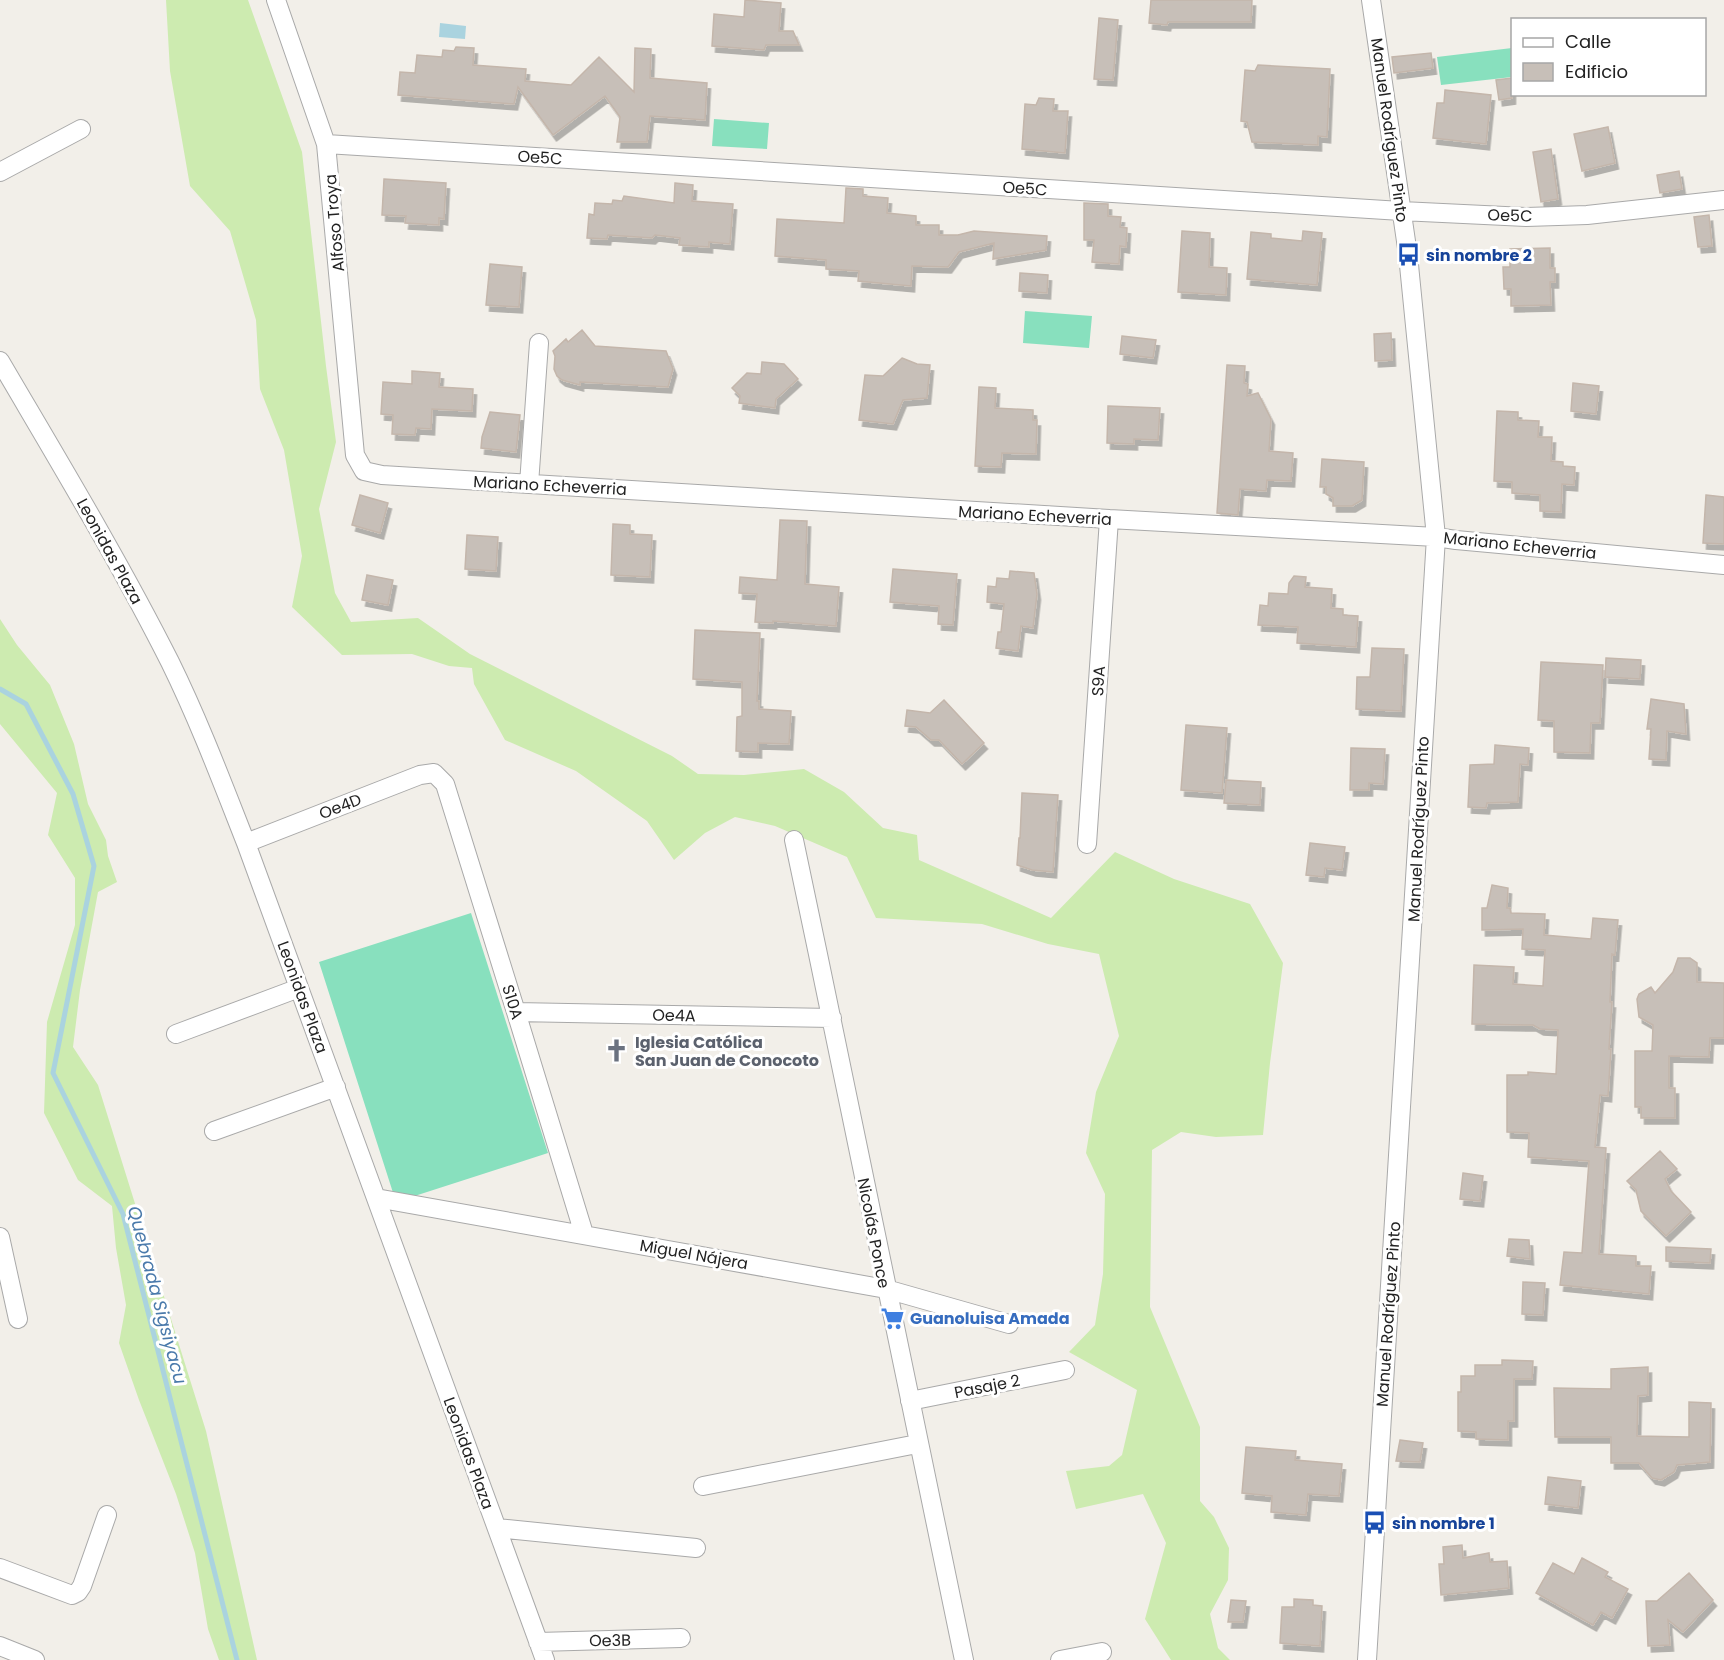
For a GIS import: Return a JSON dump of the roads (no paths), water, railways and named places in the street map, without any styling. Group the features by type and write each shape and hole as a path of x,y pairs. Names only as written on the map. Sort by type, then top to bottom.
{"street":[{"name":"Alfoso Troya","path":"276,0 326,144 355,455"},
{"name":"Manuel Rodríguez Pinto","path":"1367,1660 1436,537 1408,255 1371,0"},
{"path":"0,172 81,129"},
{"name":"Oe5C","path":"326,144 1526,217 1568,216 1724,200"},
{"path":"529,484 539,343"},
{"name":"Leonidas Plaza","path":"0,360 124,574 166,654 207,742 336,1087 545,1660"},
{"name":"Mariano Echeverria","path":"355,455 364,471 382,475 1436,537 1724,565"},
{"name":"S9A","path":"1087,844 1108,519"},
{"name":"Oe4D","path":"246,843 420,775 434,773"},
{"name":"S10A","path":"434,773 444,784 584,1234"},
{"name":"Nicolás Ponce","path":"794,840 917,1444 964,1660"},
{"path":"176,1034 299,988"},
{"name":"Oe4A","path":"516,1012 832,1018"},
{"path":"214,1131 336,1087"},
{"name":"Miguel Nájera","path":"376,1198 886,1289 1009,1324"},
{"path":"0,1237 18,1319"},
{"name":"Pasaje 2","path":"910,1401 1065,1371"},
{"path":"703,1486 917,1444"},
{"path":"0,1568 72,1595 82,1586 107,1515"},
{"path":"497,1528 696,1548"},
{"name":"Oe3B","path":"538,1642 681,1638"},
{"path":"0,1646 35,1660"},
{"path":"1060,1660 1102,1652"}],"water":[{"path":"440,23 466,26 465,39 439,37"}],"waterway":[{"name":"Quebrada Sigsiyacu","path":"0,689 26,704 73,794 94,866 53,1073 123,1214 237,1660"}],"place":[{"name":"sin nombre 2","path":"1408,255"},
{"name":"Iglesia Católica San Juan de Conocoto","path":"617,1051"},
{"name":"Guanoluisa Amada","path":"892,1318"},
{"name":"sin nombre 1","path":"1374,1523"}]}
